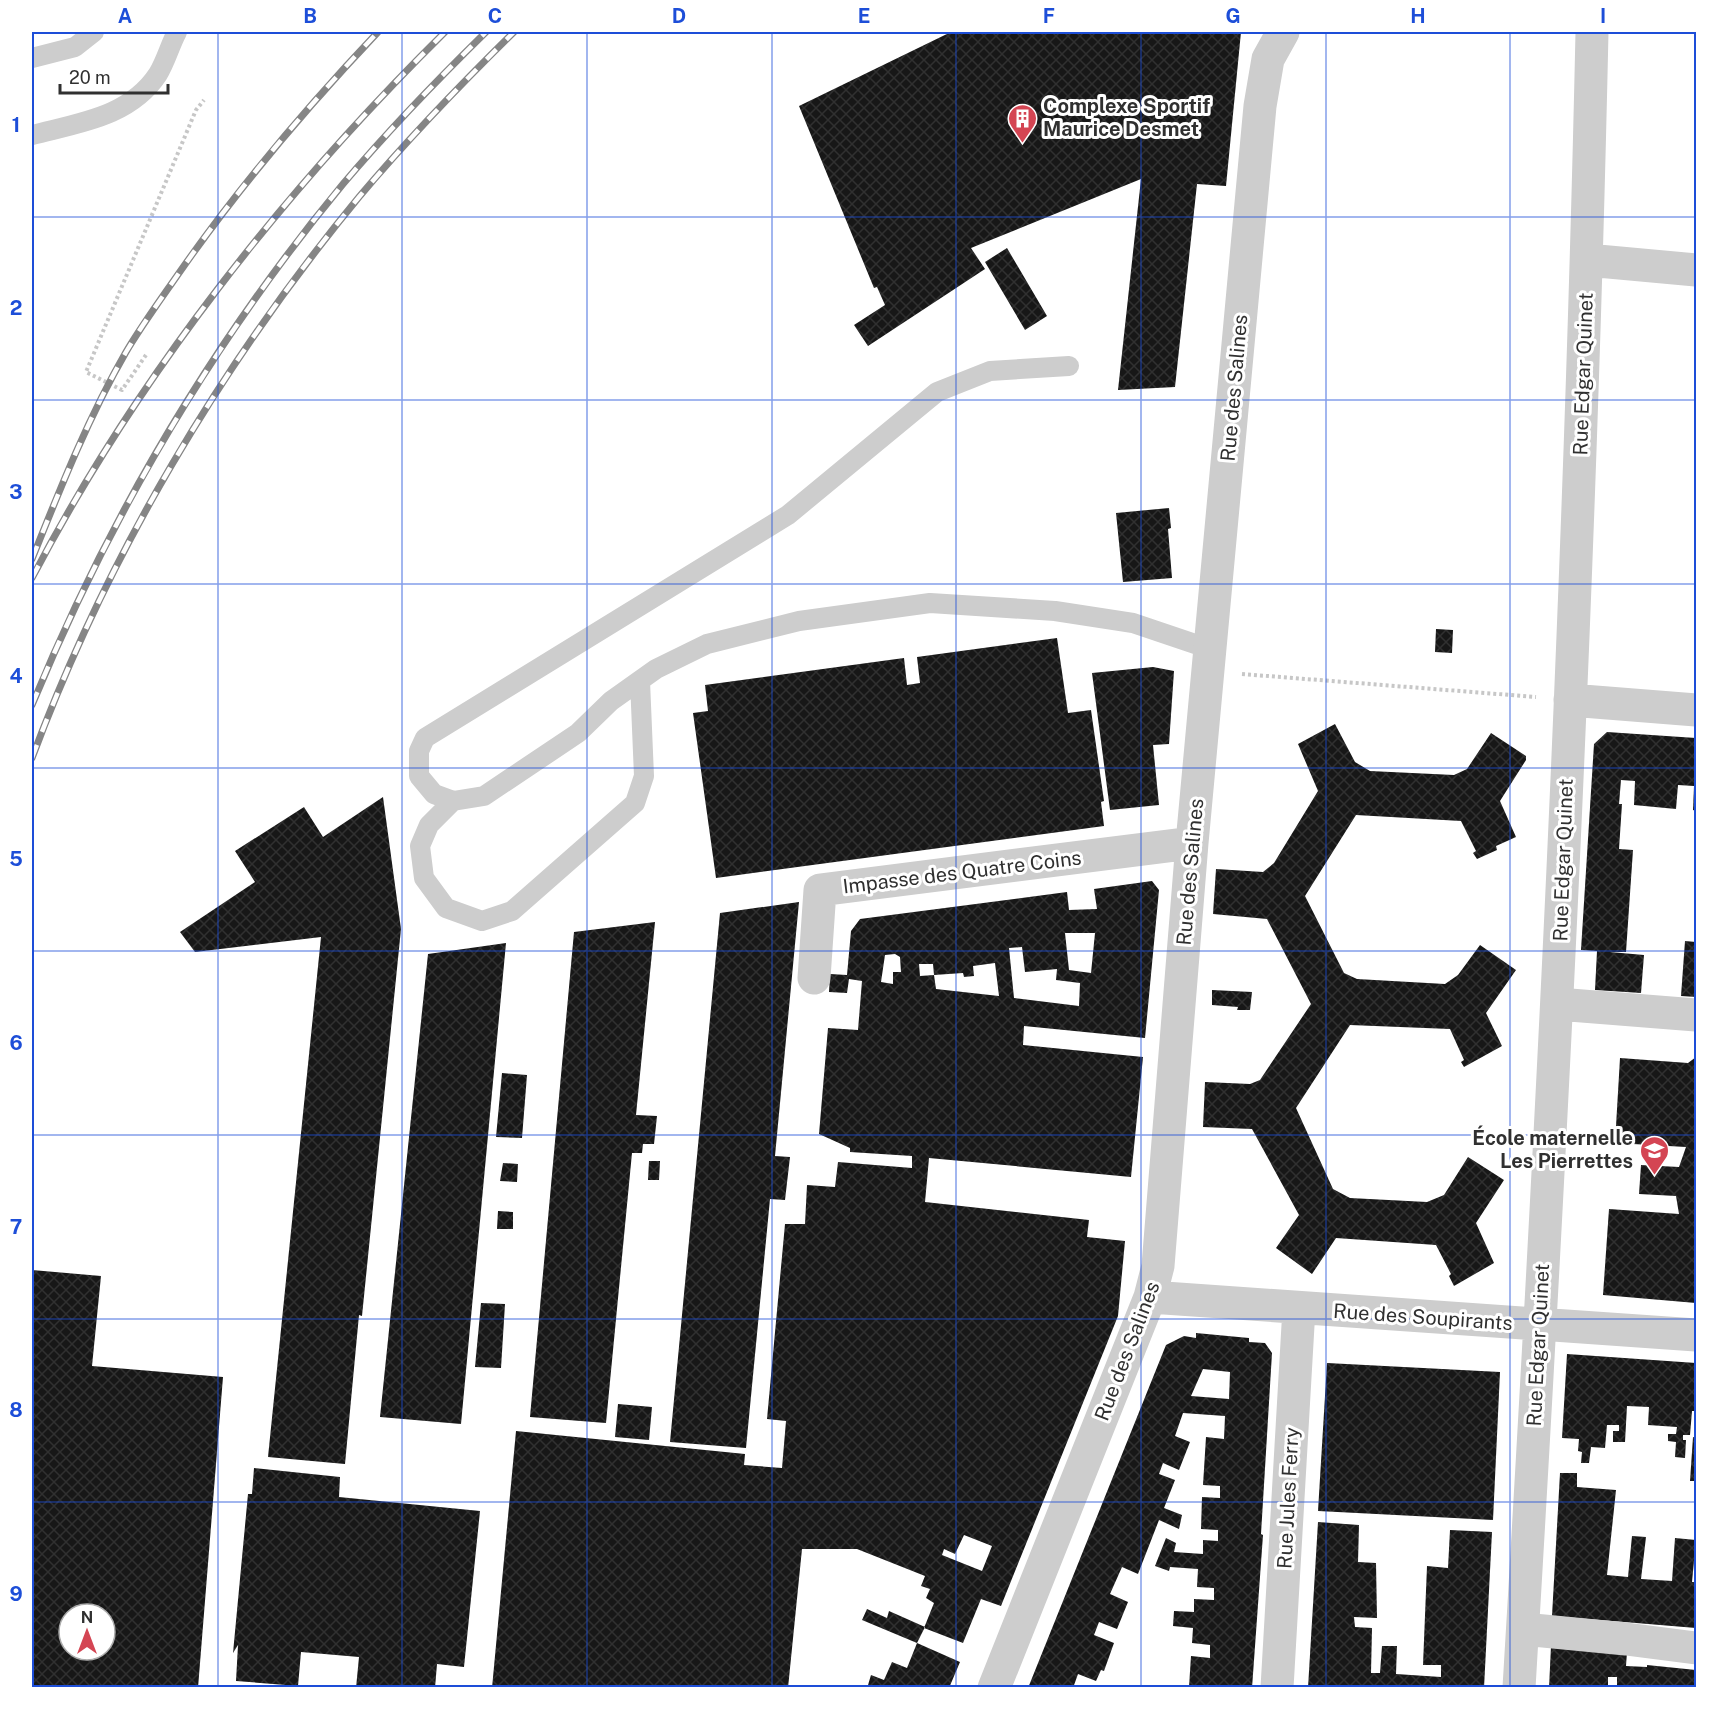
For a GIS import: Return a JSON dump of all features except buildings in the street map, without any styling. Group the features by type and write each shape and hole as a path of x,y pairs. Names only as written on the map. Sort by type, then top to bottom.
{"street":[{"name":"Rue des Salines","path":"994,1688 1150,1297 1158,1266 1192,843 1260,106 1268,59 1282,32"},
{"name":"Rue Edgar Quinet","path":"1519,1688 1557,1004 1587,260 1592,32"},
{"path":"1587,260 1696,270"},
{"path":"1570,700 1696,710"},
{"name":"Impasse des Quatre Coins","path":"814,978 820,890 1192,843"},
{"path":"1557,1004 1696,1015"},
{"name":"Rue des Soupirants","path":"1150,1297 1696,1335"},
{"name":"Rue Jules Ferry","path":"1277,1688 1299,1308"},
{"path":"1522,1629 1696,1648"}],"lane":[{"path":"32,58 75,47 94,32"},
{"path":"32,135 97,118 135,100 149,87 159,71 177,32"},
{"path":"1070,366 990,370 937,392 788,515 425,738 419,751 419,776 434,794 453,801 484,796 578,733 611,702 656,669 707,644 799,621 930,603 1055,611 1133,623 1209,660"},
{"path":"453,801 429,825 420,846 424,878 446,908 482,921 512,911 635,802 645,776 640,681"}],"path":[{"path":"146,355 122,390 86,372 196,110 204,100"},
{"path":"1209,660 1570,700"}],"railway":[{"path":"32,559 87,428 112,377 138,332 249,179 299,119 378,32"},
{"path":"32,578 73,503 118,430 166,359 218,289 327,156 445,32"},
{"path":"32,705 62,635 130,499 208,368 251,305 343,184 377,145 486,32"},
{"path":"32,758 95,608 132,535 215,394 309,260 359,197 396,154 514,32"}],"place":[{"name":"Complexe Sportif Maurice Desmet","path":"1022,144"},
{"name":"École maternelle Les Pierrettes","path":"1654,1176"}]}
